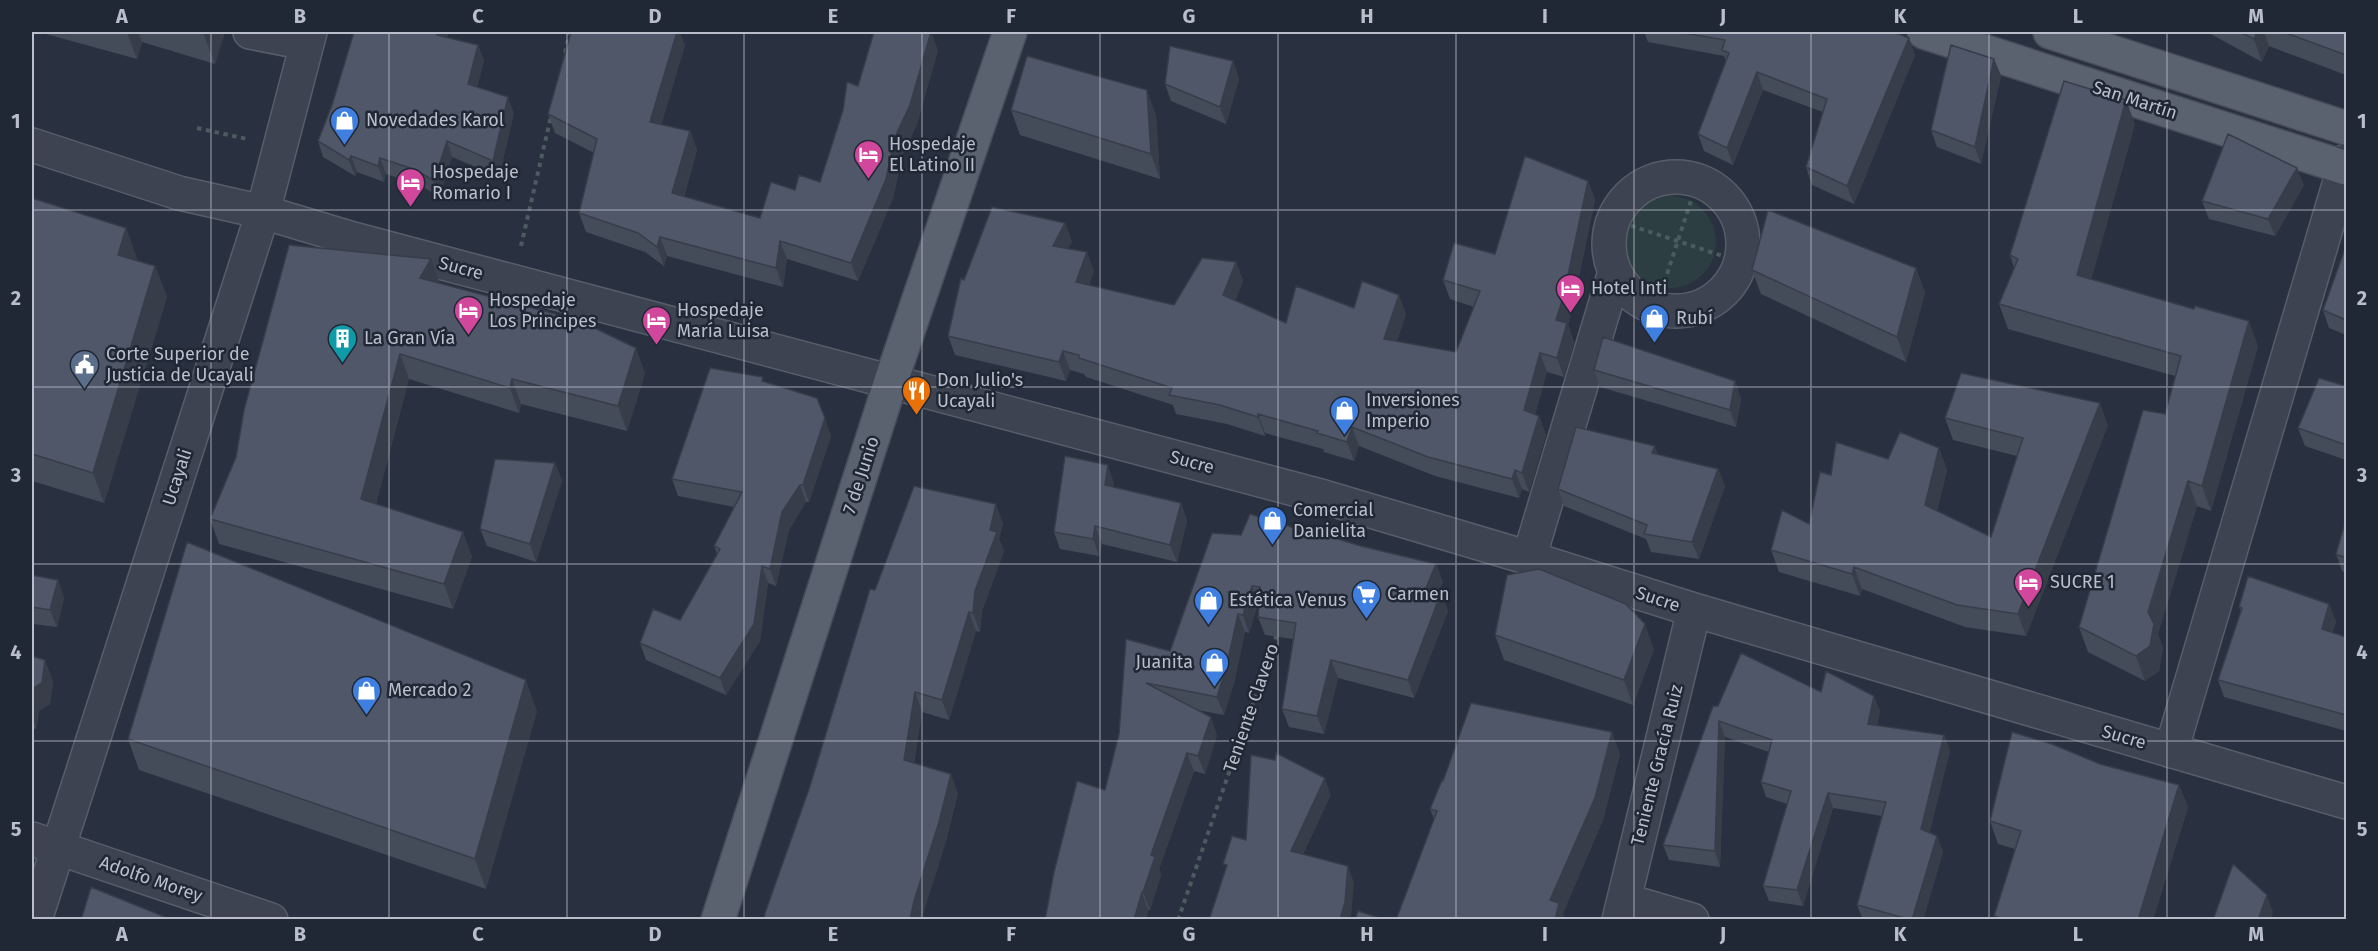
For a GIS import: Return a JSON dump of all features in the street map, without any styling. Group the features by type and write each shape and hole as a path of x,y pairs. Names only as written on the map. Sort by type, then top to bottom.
{"main road":[{"name":"7 de Junio","path":"718,920 891,381 1010,32"},
{"name":"San Martín","path":"1924,32 2346,166"},
{"path":"2050,32 2346,128"}],"street":[{"path":"250,32 308,37"},
{"name":"Ucayali","path":"35,920 44,843 263,212 308,37"},
{"name":"Sucre","path":"32,145 179,193 263,212 353,239 1324,497 1694,610 2346,802"},
{"path":"2171,751 2346,166"},
{"path":"1675,176 1698,179 1717,190 1733,206 1742,227 1744,249 1739,271 1727,290 1709,304 1688,311 1666,311 1645,304 1627,290 1615,272 1609,250 1610,228 1614,220 1619,207 1634,191 1654,180 1675,176"},
{"path":"1529,558 1615,272"},
{"name":"Teniente Gracía Ruiz","path":"1622,910 1694,610"},
{"name":"Adolfo Morey","path":"44,843 271,920"},
{"path":"1622,910 1692,920"}],"path":[{"path":"565,54 570,32"},
{"path":"512,281 552,111"},
{"path":"197,128 280,146"},
{"path":"1656,308 1698,179"},
{"path":"1614,220 1741,261"},
{"name":"Teniente Clavero","path":"1178,920 1278,630"}],"shaded area":[{"path":"1670,196 1688,199 1703,209 1713,224 1716,242 1713,260 1703,275 1688,285 1670,288 1652,285 1637,275 1627,260 1624,242 1627,224 1637,209 1652,199"}],"building":[{"path":"354,32 439,32 437,35 478,45 468,84 508,97 493,161 447,141 434,181 416,170 380,158 378,166 351,156 349,160 318,141 332,105"},
{"path":"571,32 677,32 650,122 690,131 672,193 760,218 771,182 795,190 799,175 820,182 843,110 847,82 858,86 874,32 931,32 910,105 895,137 886,179 851,263 780,241 776,268 660,237 657,247 638,233 579,213 597,139 548,114"},
{"path":"1678,32 1894,32 1909,38 1847,186 1806,167 1827,99 1757,72 1727,148 1698,134 1729,53 1722,50 1725,40"},
{"path":"2240,32 2257,32 2254,39"},
{"path":"2283,32 2346,32 2346,55"},
{"path":"1951,45 1994,59 1975,147 1931,130"},
{"path":"1170,46 1233,61 1220,107 1165,84"},
{"path":"1027,56 1147,90 1151,154 1011,110"},
{"path":"2064,81 2126,100 2077,275 2194,309 2195,306 2249,321 2202,486 2188,481 2148,612 2154,624 2150,646 2136,656 2079,627 2143,410 2165,414 2181,356 1999,304 2018,259 2010,255"},
{"path":"2228,134 2297,168 2268,219 2202,201"},
{"path":"1525,156 1588,181 1568,275 1570,276 1556,320 1567,323 1557,358 1540,353 1524,410 1539,416 1522,473 1515,470 1512,479 1428,457 1352,427 1347,442 1258,414 1258,417 1220,405 1169,395 1172,388 1079,358 1079,355 1063,351 1059,362 948,336 961,278 964,280 992,207 1065,223 1053,246 1087,252 1076,282 1174,305 1202,258 1236,262 1223,295 1286,323 1296,286 1354,308 1362,281 1399,295 1384,339 1456,352 1480,291 1443,280 1454,243 1495,254"},
{"name":"Corte Superior de Justicia de Ucayali","path":"32,198 126,228 118,255 155,266 93,473 32,454"},
{"path":"1768,210 1916,268 1897,337 1752,270"},
{"path":"289,245 431,259 420,278 578,320 636,348 618,406 512,379 510,388 400,354 361,499 463,532 444,584 210,519 236,457 244,410"},
{"path":"2346,246 2346,320 2323,310"},
{"path":"1603,337 1735,381 1730,410 1594,370"},
{"path":"710,368 763,377 762,381 817,398 825,418 803,485 800,485 782,512 770,569 762,566 754,624 720,678 640,643 653,609 680,620 720,549 714,546 742,492 672,479"},
{"path":"1961,373 2100,403 2018,614 1957,605 1854,567 1852,574 1771,550 1782,510 1809,524 1820,472 1831,475 1836,442 1888,459 1900,432 1939,448 1925,505 1991,537 2023,438 1945,418"},
{"path":"2319,378 2346,386 2346,445 2298,428"},
{"path":"1576,427 1655,446 1652,453 1718,469 1692,542 1644,534 1647,525 1558,489"},
{"path":"1065,456 1108,465 1105,485 1181,503 1170,545 1095,526 1093,539 1054,532"},
{"path":"495,459 555,463 530,544 480,529"},
{"path":"914,486 996,504 990,530 997,532 975,591 973,613 969,612 942,700 915,692 904,760 951,774 910,920 764,920 809,789 870,589 875,590"},
{"path":"1250,514 1327,538 1328,536 1436,564 1426,588 1441,593 1408,680 1331,660 1317,716 1282,709 1296,623 1258,617 1260,587 1252,586 1243,615 1238,614 1227,665 1217,697 1146,683 1211,717 1198,756 1187,753 1151,855 1155,857 1134,920 1045,920 1054,872 1077,781 1105,790 1119,734 1126,639 1170,651 1212,533 1241,535"},
{"path":"2346,519 2346,558 2336,554"},
{"path":"187,542 526,680 475,859 128,739"},
{"path":"1539,569 1626,604 1645,624 1624,680 1495,635 1507,575"},
{"path":"32,575 58,580 50,610 32,607"},
{"path":"2248,576 2329,604 2322,629 2346,637 2346,715 2218,680 2242,608 2239,607"},
{"path":"1741,653 1821,692 1826,671 1874,696 1868,724 1944,735 1921,829 1937,836 1912,920 1857,905 1886,802 1828,793 1797,890 1763,886 1791,791 1761,782 1772,740 1719,721 1715,851 1663,845 1713,706 1718,706"},
{"path":"32,656 45,660 42,683 32,689"},
{"path":"1471,703 1612,732 1595,798 1550,900 1559,903 1555,920 1396,920 1437,811 1430,809 1443,781"},
{"path":"2012,732 2052,744 2100,764 2179,785 2138,920 2007,920 1994,916 2021,831 1990,821"},
{"path":"1276,753 1325,778 1291,851 1348,866 1345,902 1340,920 1262,918 1261,920 1209,920 1227,865 1223,864 1232,836 1246,840 1251,755 1275,760"},
{"path":"2233,864 2267,895 2258,920 2213,920"},
{"path":"91,887 170,919 172,920 81,920"},
{"path":"1358,911 1386,920 1355,920"}],"place":[{"name":"Novedades Karol","path":"345,146"},
{"name":"Hospedaje El Latino II","path":"868,180"},
{"name":"Hospedaje Romario I","path":"411,208"},
{"name":"Hotel Inti","path":"1570,314"},
{"name":"Hospedaje Los Principes","path":"468,336"},
{"name":"Rubí","path":"1655,344"},
{"name":"Hospedaje María Luisa","path":"656,346"},
{"name":"La Gran Vía","path":"343,364"},
{"name":"Corte Superior de Justicia de Ucayali","path":"85,390"},
{"name":"Don Julio's Ucayali","path":"916,416"},
{"name":"Inversiones Imperio","path":"1345,436"},
{"name":"Comercial Danielita","path":"1272,546"},
{"name":"SUCRE 1","path":"2029,608"},
{"name":"Carmen","path":"1366,620"},
{"name":"Estética Venus","path":"1208,626"},
{"name":"Juanita","path":"1214,688"},
{"name":"Mercado 2","path":"367,716"}]}
